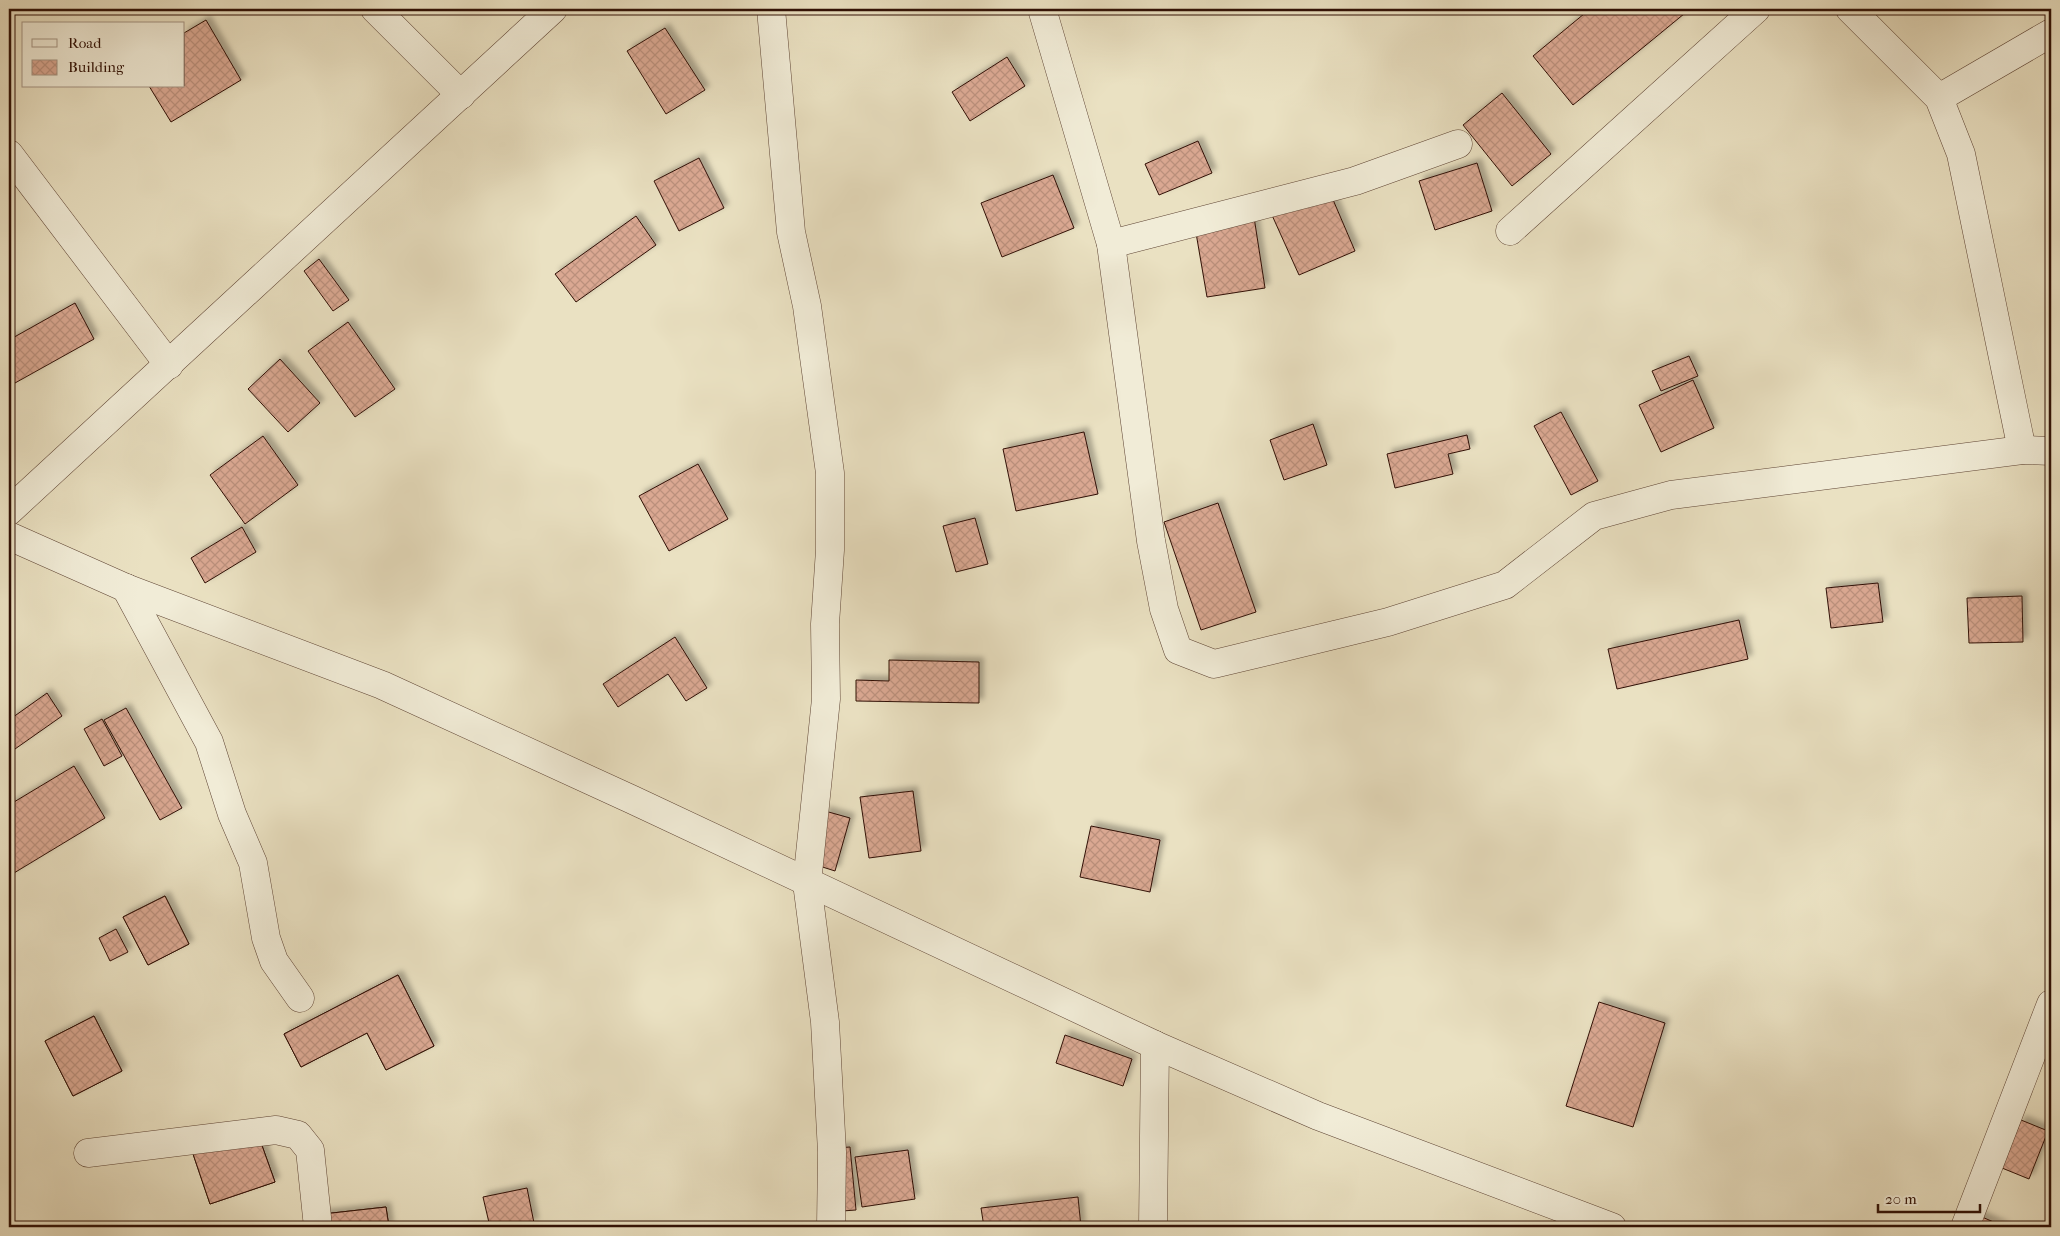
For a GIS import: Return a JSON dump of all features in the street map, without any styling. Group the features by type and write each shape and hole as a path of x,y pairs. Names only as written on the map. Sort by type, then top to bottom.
{"street":[{"path":"375,9 460,95"},
{"path":"9,511 553,9"},
{"path":"770,9 791,232 807,306 830,472 830,550 825,624 826,698 807,883 825,1022 832,1152 831,1227"},
{"path":"1042,9 1111,244 1151,541 1164,609 1178,650 1214,664 1388,622 1505,585 1594,516 1670,495 2022,450 2051,451"},
{"path":"1510,231 1756,9"},
{"path":"1850,9 1939,98 1961,154 2022,450"},
{"path":"1939,98 2051,33"},
{"path":"1111,244 1355,181 1458,144"},
{"path":"9,154 169,365"},
{"path":"9,536 126,588 382,686 633,800 1156,1045 1318,1116 1612,1227"},
{"path":"126,588 209,742 232,814 253,863 266,938 274,961 300,998"},
{"path":"1965,1227 2051,1004"},
{"path":"1153,1227 1156,1045"},
{"path":"88,1153 276,1130 298,1135 310,1150 318,1227"}],"building":[{"path":"916,9 929,9 919,14"},
{"path":"1590,9 1690,9 1573,105 1533,56"},
{"path":"206,20 241,80 171,122 150,88 185,88 185,32"},
{"path":"665,28 705,90 666,114 627,51"},
{"path":"1007,57 1025,86 970,121 952,92"},
{"path":"1502,93 1551,154 1512,186 1463,125"},
{"path":"1198,141 1212,173 1159,195 1145,164"},
{"path":"699,158 724,208 679,231 654,181"},
{"path":"1477,163 1492,211 1435,230 1419,181"},
{"path":"1053,175 1074,228 1002,257 981,203"},
{"path":"1328,188 1355,251 1299,275 1271,213"},
{"path":"636,216 656,245 576,302 555,274"},
{"path":"1254,217 1265,288 1207,297 1195,227"},
{"path":"319,259 349,300 333,311 304,271"},
{"path":"75,303 94,339 15,383 9,371 9,340"},
{"path":"348,322 395,389 355,417 308,351"},
{"path":"1689,356 1698,376 1661,391 1652,371"},
{"path":"280,359 320,403 288,432 248,389"},
{"path":"1693,380 1714,428 1661,452 1639,405"},
{"path":"1561,412 1598,481 1571,495 1534,426"},
{"path":"1313,424 1327,465 1284,480 1270,440"},
{"path":"1084,432 1098,494 1016,511 1003,449"},
{"path":"1467,435 1470,449 1448,454 1453,474 1395,488 1387,454"},
{"path":"263,436 298,485 245,524 210,475"},
{"path":"698,464 728,519 669,551 639,496"},
{"path":"1218,503 1256,612 1201,630 1164,522"},
{"path":"975,518 988,564 956,572 943,526"},
{"path":"242,527 256,552 205,583 191,558"},
{"path":"1878,583 1883,622 1831,628 1826,588"},
{"path":"2022,596 2023,642 1969,643 1967,598"},
{"path":"1739,620 1748,659 1617,689 1608,649"},
{"path":"675,637 707,688 686,701 668,674 618,707 603,684"},
{"path":"889,660 979,662 979,703 856,701 856,680 889,681"},
{"path":"47,693 62,716 15,749 9,740 9,720"},
{"path":"126,708 182,808 160,820 104,720"},
{"path":"102,719 122,756 104,766 84,729"},
{"path":"74,766 105,818 9,876 9,805"},
{"path":"913,791 921,851 869,858 860,797"},
{"path":"825,811 850,818 835,871 810,863"},
{"path":"1091,826 1160,840 1150,892 1080,877"},
{"path":"165,896 189,944 148,965 123,917"},
{"path":"165,896 189,944 148,965 123,917"},
{"path":"116,929 128,952 110,961 99,938"},
{"path":"398,975 434,1046 386,1070 367,1033 301,1067 284,1034"},
{"path":"398,975 434,1046 386,1070 367,1033 301,1067 284,1034"},
{"path":"1599,1002 1665,1023 1633,1127 1566,1106"},
{"path":"94,1016 122,1071 73,1096 45,1041"},
{"path":"94,1016 122,1071 73,1096 45,1041"},
{"path":"1065,1035 1132,1059 1123,1086 1056,1063"},
{"path":"2021,1120 2048,1131 2029,1179 2002,1168"},
{"path":"255,1126 275,1182 210,1204 191,1148"},
{"path":"255,1126 275,1182 210,1204 191,1148"},
{"path":"850,1147 856,1210 828,1212 823,1149"},
{"path":"908,1150 915,1199 862,1207 855,1157"},
{"path":"527,1188 534,1223 512,1227 490,1227 483,1197"},
{"path":"1078,1197 1081,1227 984,1227 981,1208"},
{"path":"386,1207 389,1227 306,1227 305,1216"},
{"path":"386,1207 389,1227 306,1227 305,1216"},
{"path":"1966,1210 2005,1227 1958,1227"}]}
